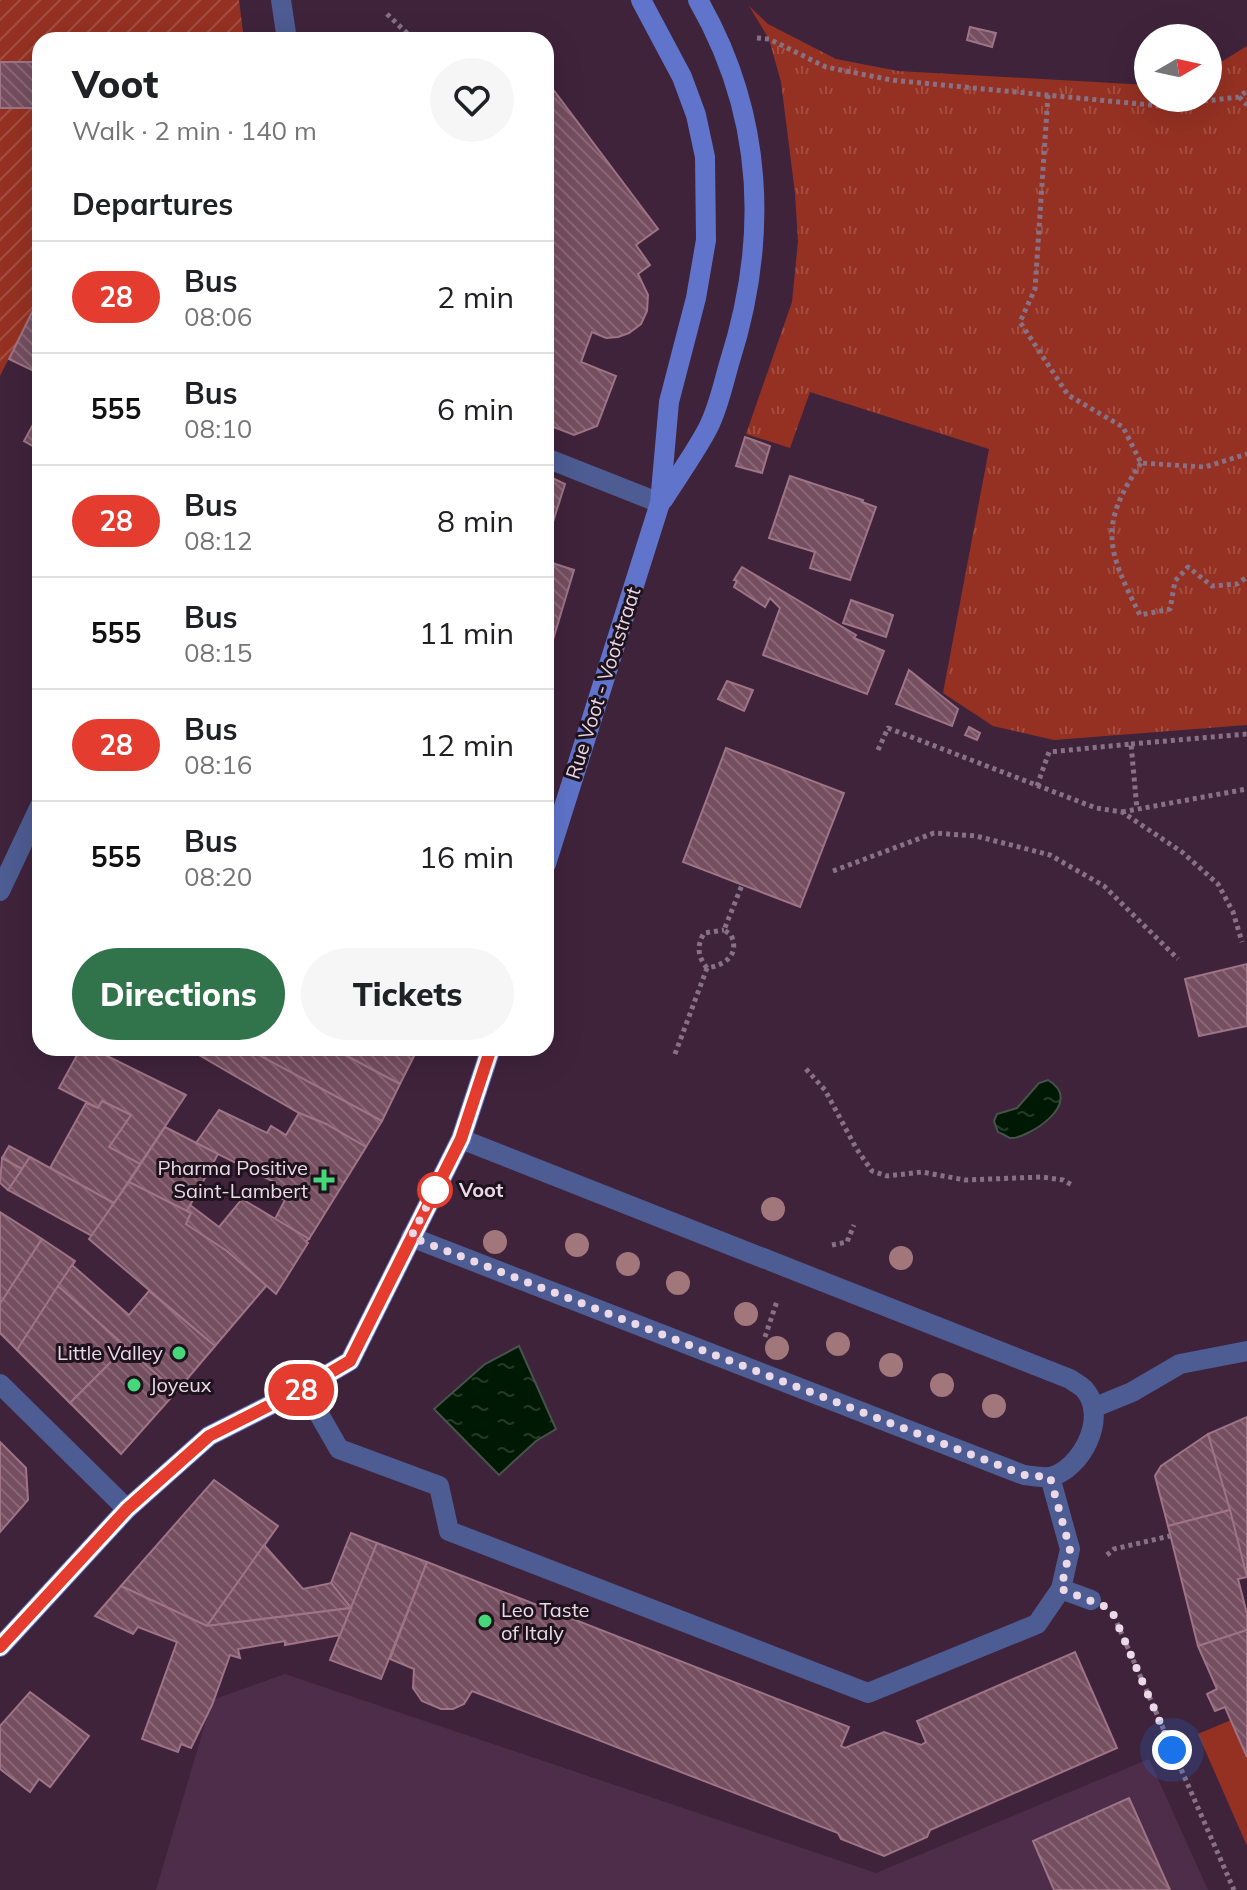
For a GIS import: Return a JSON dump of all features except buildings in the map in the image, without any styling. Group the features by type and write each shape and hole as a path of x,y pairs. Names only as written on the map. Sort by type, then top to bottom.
{"street":[{"path":"281,0 286,32"},
{"name":"Rue Voot - Vootstraat","path":"554,839 660,503 669,402 696,298 706,240 705,157 696,115 675,62 641,0"},
{"name":"Rue Voot - Vootstraat","path":"660,503 710,426 739,334 754,237 754,182 748,132 737,83 717,32 698,0"},
{"path":"554,461 660,503"},
{"path":"0,891 32,823"},
{"path":"0,1647 127,1509 209,1436 350,1361 461,1139 488,1056"},
{"path":"411,1237 1024,1475 1050,1477 1067,1467 1082,1452 1092,1431 1093,1408 1085,1390 1070,1379 461,1139"},
{"path":"1093,1408 1132,1392 1180,1364 1247,1351"},
{"path":"0,1384 127,1509"},
{"path":"304,1388 339,1449 439,1486 449,1531 868,1693 1037,1624 1061,1589 1070,1549 1050,1477"},
{"path":"1061,1589 1091,1600"}],"path":[{"path":"387,14 406,32"},
{"path":"769,39 826,67 891,80 1161,106 1239,97 1247,91"},
{"path":"1048,95 1035,289 1020,322 1068,395 1123,427 1141,463"},
{"path":"1239,97 1247,105"},
{"path":"1141,463 1205,467 1247,454"},
{"path":"1141,463 1121,492 1110,529 1122,578 1140,615 1170,609 1175,581 1188,567 1212,586 1237,584 1247,577"},
{"path":"878,750 888,728 1096,808 1122,812 1247,789"},
{"path":"1037,786 1049,752 1247,734"},
{"path":"1131,744 1137,809"},
{"path":"1122,812 1182,852 1218,884 1233,912 1242,942"},
{"path":"833,871 934,833 976,836 1050,855 1104,886 1178,959"},
{"path":"724,930 742,885"},
{"path":"675,1054 707,968 698,943 704,933 724,930 734,942 730,959 722,965 707,968"},
{"path":"806,1069 825,1090 872,1171 887,1176 922,1172 965,1180 1042,1177 1063,1180 1074,1186"},
{"path":"1107,1556 1114,1549 1170,1536"},
{"path":"1091,1600 1111,1609 1234,1890"}],"shaded area":[{"path":"285,1674 876,1873 1149,1759 1208,1890 156,1890 212,1700"}],"green space":[{"path":"0,0 239,0 243,32 32,32 32,313 0,376"},
{"path":"749,6 768,24 836,59 898,71 1134,84 1134,112 1222,112 1222,61 1247,46 1247,725 1054,740 993,726 943,693 989,449 810,392 790,448 746,434 792,302 798,241 781,82 769,39"},
{"path":"1231,1720 1247,1757 1247,1846 1198,1734"}],"water":[{"path":"1048,1080 1058,1089 1061,1099 1049,1118 1039,1127 1018,1137 1010,1138 998,1132 994,1121 997,1114 1017,1108 1039,1083"},
{"path":"519,1346 556,1429 536,1441 499,1475 434,1409 485,1364"}],"bus line":[{"name":"28","path":"0,1647 127,1509 209,1436 350,1361 461,1139 488,1056"}],"place":[{"name":"Pharma Positive Saint-Lambert","path":"324,1180"},
{"name":"Voot","path":"435,1190"},
{"name":"Little Valley","path":"179,1353"},
{"name":"Joyeux","path":"134,1385"},
{"name":"Leo Taste of Italy","path":"485,1621"}],"route":[{"path":"435,1190 437,1186 411,1237 1024,1475 1050,1477 1070,1549 1061,1589 1111,1609 1172,1750"}]}
